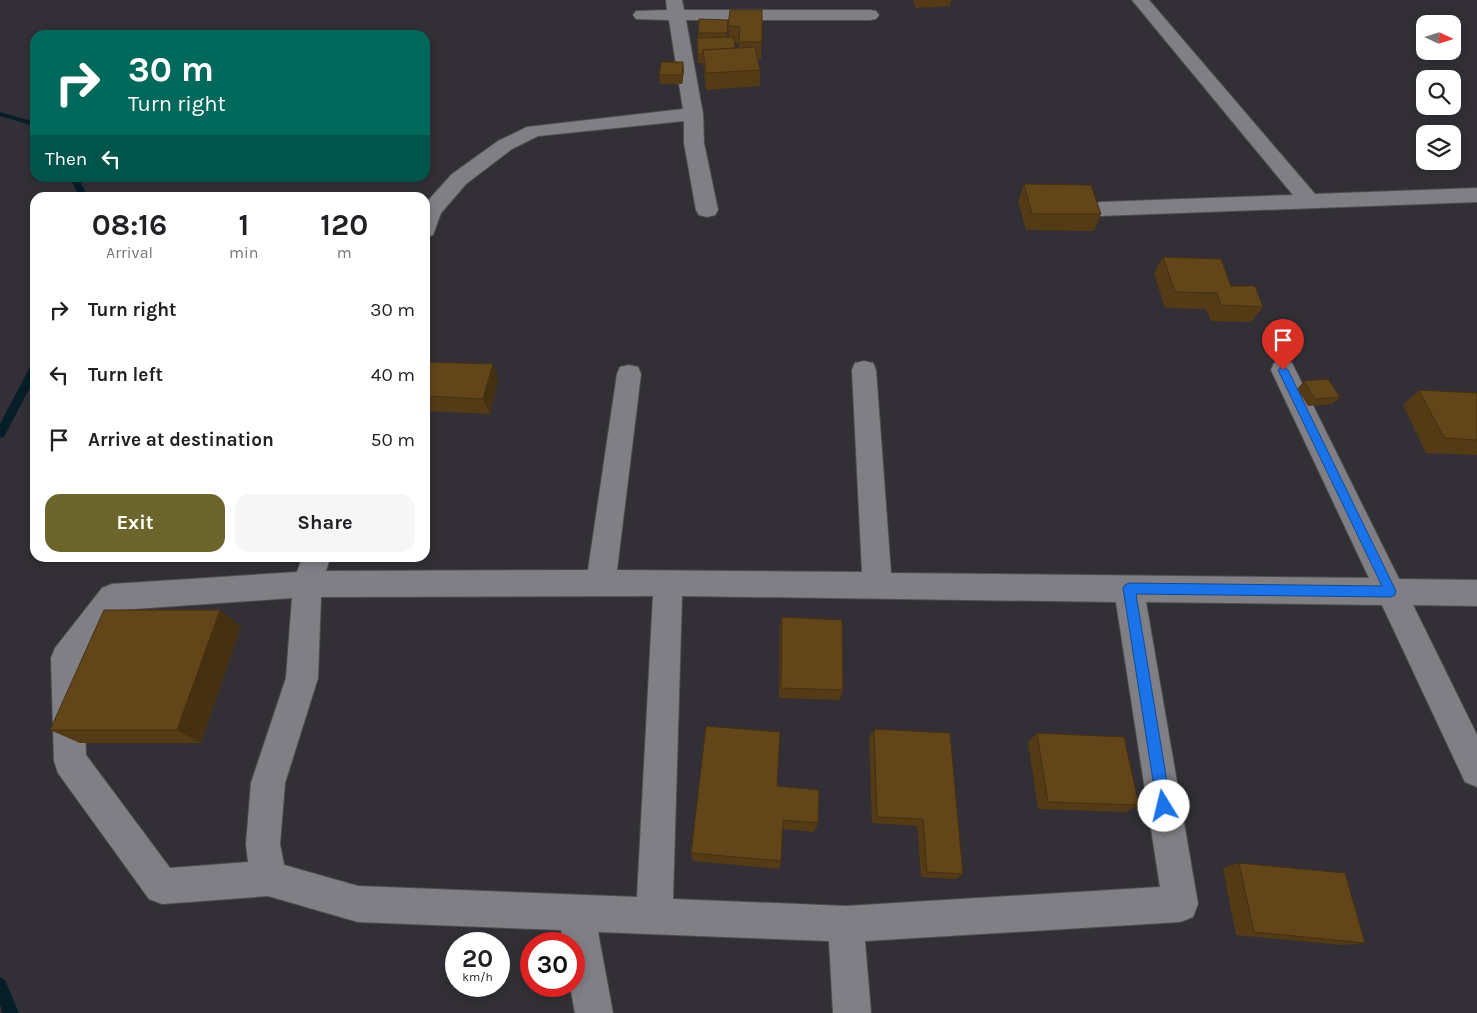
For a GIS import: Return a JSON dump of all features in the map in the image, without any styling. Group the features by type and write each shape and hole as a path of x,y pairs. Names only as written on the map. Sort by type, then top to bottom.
{"street":[{"path":"1140,0 1310,202"},
{"path":"642,15 674,7 870,15"},
{"path":"674,7 693,114 694,143 707,210"},
{"path":"430,214 459,179 505,145 534,131 693,114"},
{"path":"1100,209 1477,195"},
{"path":"864,370 877,586"},
{"path":"1283,370 1477,770"},
{"path":"601,583 629,374"},
{"path":"1129,588 1180,904 846,924 358,904 268,878 162,886 70,761 66,658 112,597 312,571 601,583 1129,588 1477,593"},
{"path":"268,878 263,844 268,783 302,678 312,571"},
{"path":"654,916 668,583"},
{"path":"576,912 594,1013"},
{"path":"846,924 852,1013"}],"building":[{"path":"730,10 762,10 762,42 739,42 740,27 728,26"},
{"path":"699,19 728,20 727,33 698,33"},
{"path":"734,37 735,48 703,50 703,54 698,54 697,38"},
{"path":"755,47 760,70 706,73 703,50"},
{"path":"661,62 683,62 682,75 659,75"},
{"path":"1024,184 1091,185 1101,214 1032,214"},
{"path":"1163,257 1221,259 1231,286 1255,286 1263,307 1221,305 1217,293 1175,292"},
{"path":"430,362 493,364 483,399 430,396"},
{"path":"1328,379 1340,397 1315,399 1304,381"},
{"path":"1419,390 1477,393 1477,440 1444,438"},
{"path":"104,610 220,610 177,730 50,730"},
{"path":"782,617 842,620 843,690 781,688"},
{"path":"706,726 780,732 777,786 819,790 818,823 783,820 781,861 691,853"},
{"path":"874,729 950,733 963,874 927,872 923,819 877,817"},
{"path":"1037,733 1124,737 1139,805 1048,802"},
{"path":"1239,863 1345,873 1365,943 1254,932"}],"waterway":[{"path":"0,114 30,123"},
{"path":"76,182 82,192"},
{"path":"0,434 30,377"},
{"path":"0,985 11,1013"}],"route":[{"path":"1164,806 1129,588 1390,591 1283,370"}]}
